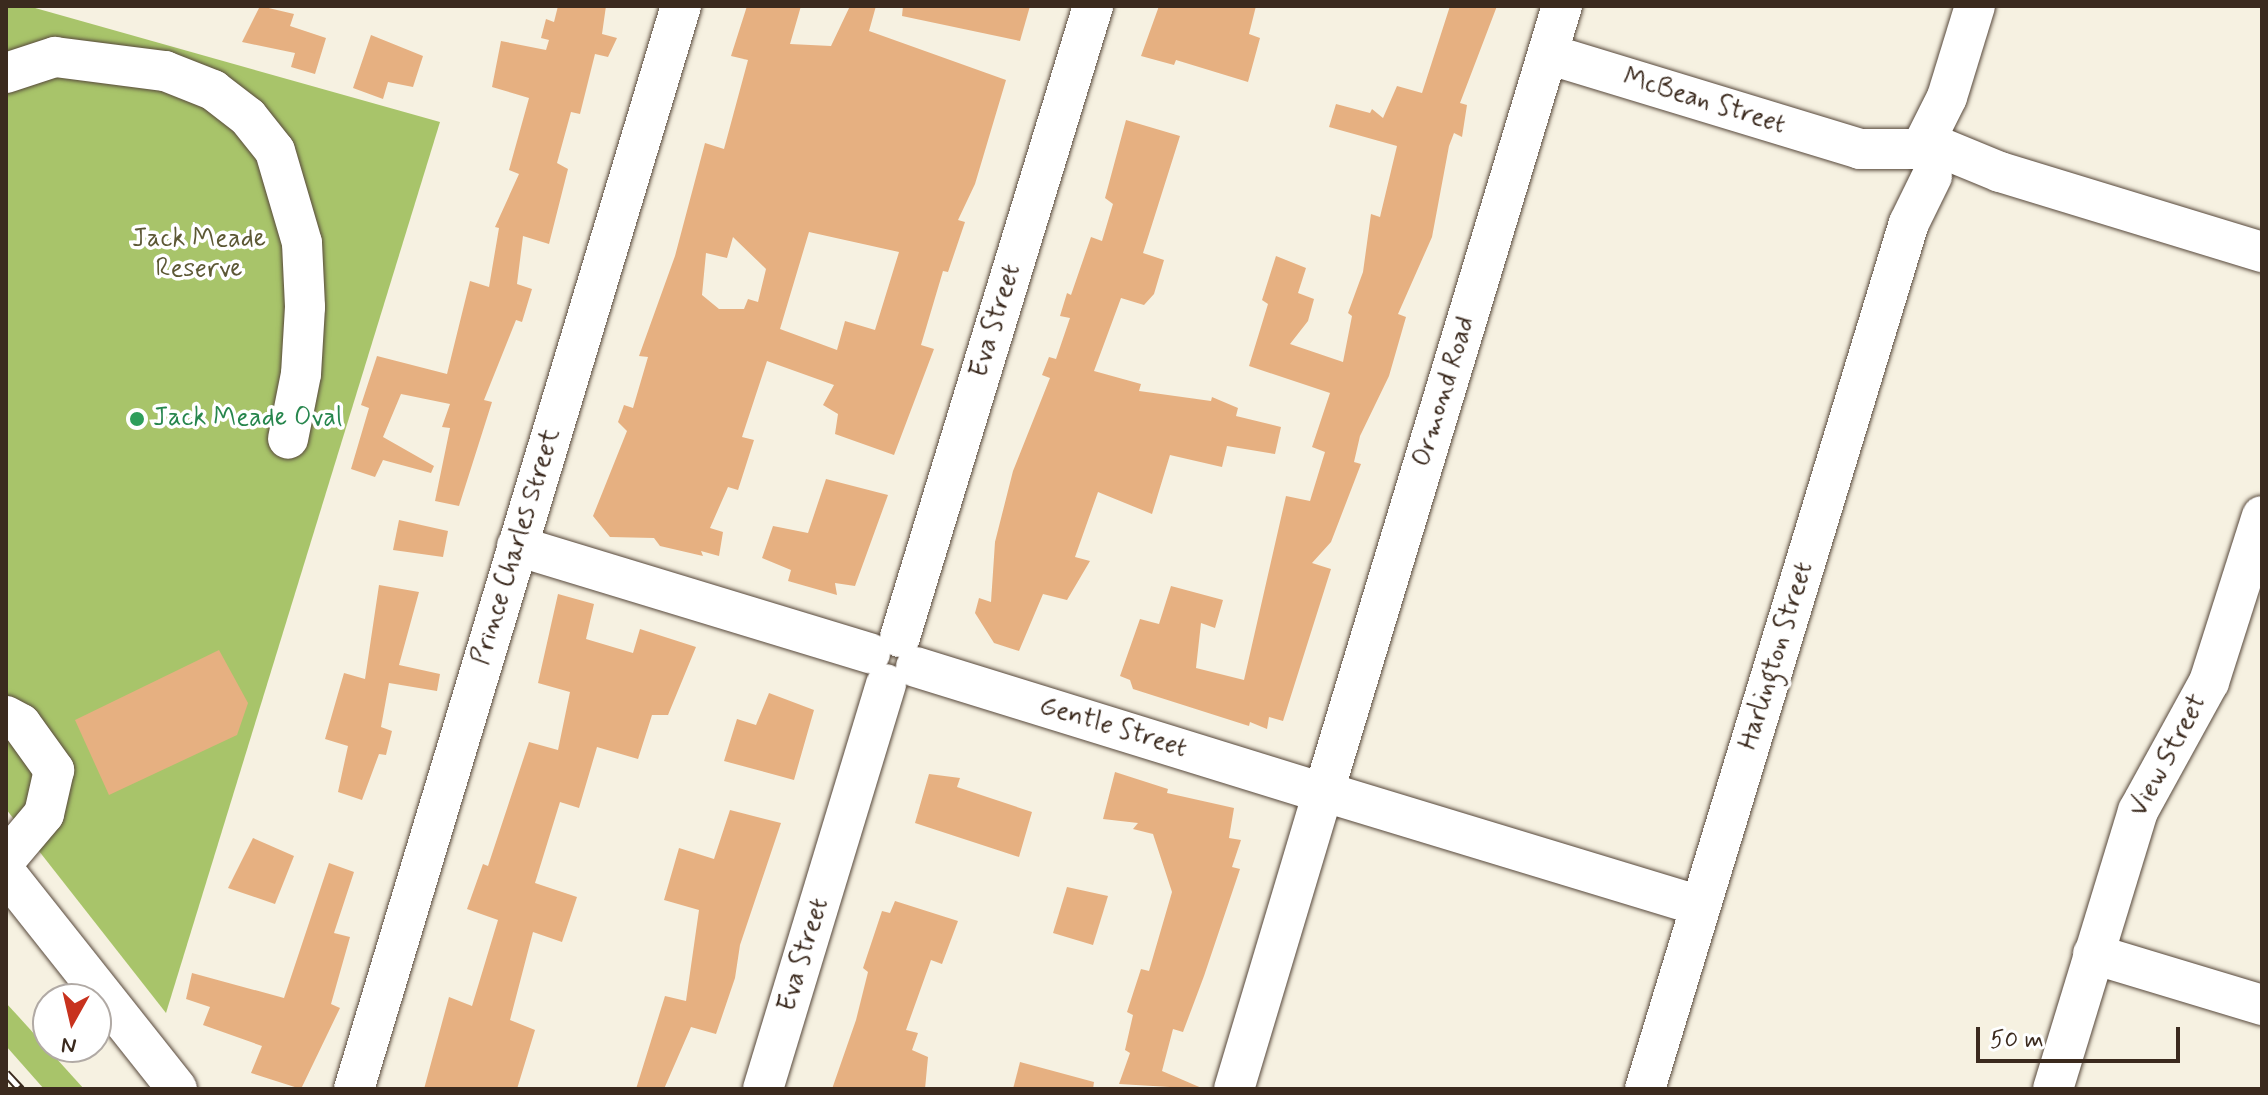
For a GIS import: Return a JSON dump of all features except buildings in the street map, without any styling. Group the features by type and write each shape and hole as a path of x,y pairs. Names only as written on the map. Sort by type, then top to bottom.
{"street":[{"name":"Prince Charles Street","path":"354,1089 681,6"},
{"name":"Eva Street","path":"763,1089 1093,6"},
{"name":"Ormond Road","path":"1234,1089 1562,6"},
{"name":"Harlington Street","path":"1645,1089 1975,6"},
{"name":"McBean Street","path":"1548,54 1860,149 2000,172 2262,252"},
{"path":"6,73 55,57 165,71 213,90 248,117 275,151 302,243 305,307 301,374 288,439"},
{"name":"View Street","path":"2053,1089 2144,795 2246,624 2262,516"},
{"name":"Gentle Street","path":"517,546 1700,906"},
{"path":"6,716 21,724 54,770 44,814 6,859"},
{"path":"6,873 177,1089"},
{"path":"2093,954 2262,1005"}],"green space":[{"name":"Jack Meade Reserve","path":"6,6 28,6 440,122 166,1013 6,809"},
{"path":"6,1003 32,1032 32,1063 60,1063 84,1089 44,1089 6,1046"}],"railway":[{"path":"6,1073 21,1089"}],"place":[{"name":"Jack Meade Oval","path":"137,419"}]}
